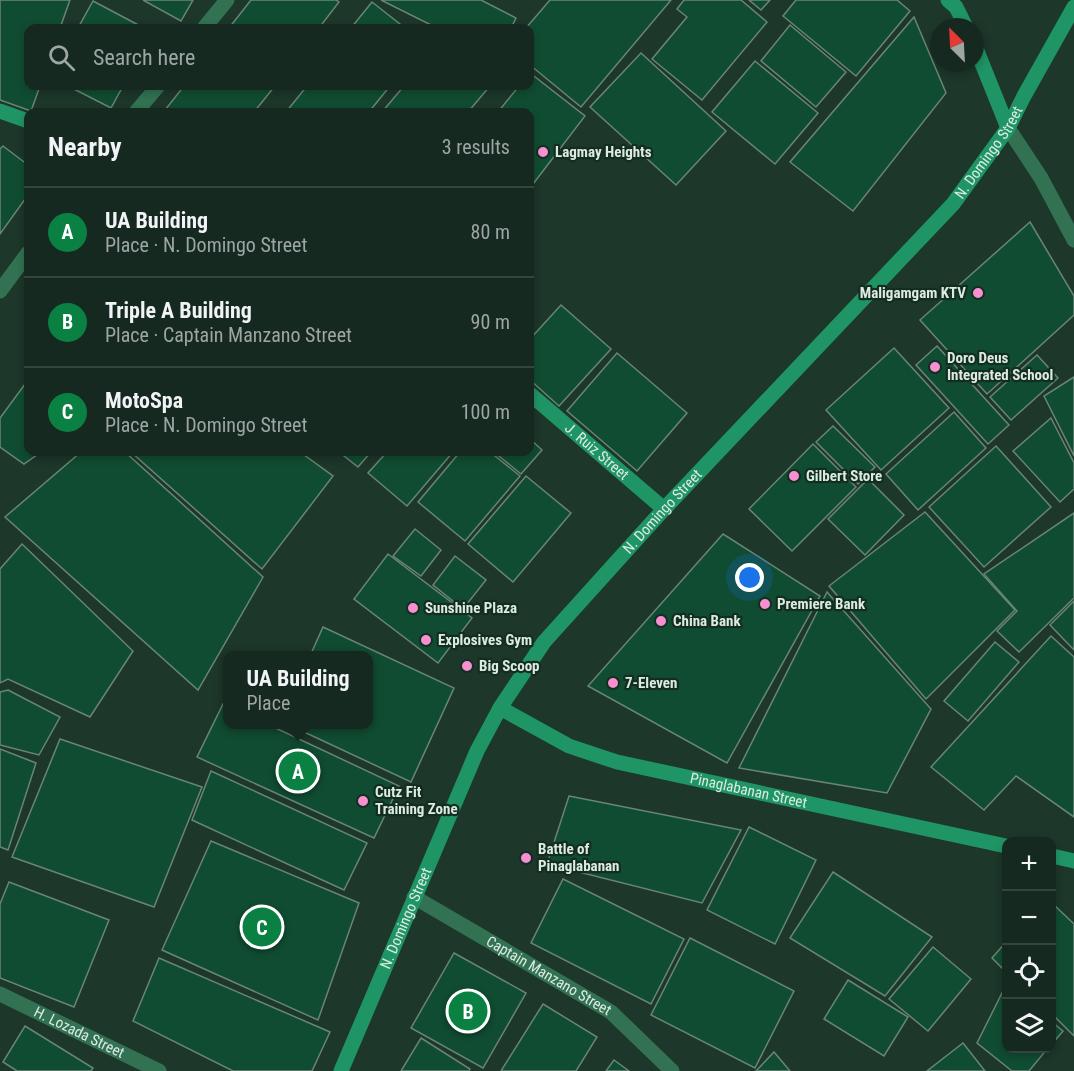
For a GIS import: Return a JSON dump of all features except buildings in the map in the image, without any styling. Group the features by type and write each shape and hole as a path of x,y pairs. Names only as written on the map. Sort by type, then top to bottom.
{"main road":[{"path":"948,0 956,7 962,18"},
{"name":"N. Domingo Street","path":"340,1071 477,751 500,708 544,642 664,509 953,204 1008,128 1074,7"},
{"path":"984,68 1008,128"},
{"path":"0,111 24,120"},
{"name":"J. Ruiz Street","path":"534,397 664,509"},
{"name":"Pinaglabanan Street","path":"500,708 569,746 616,762 1002,845"},
{"path":"1056,857 1074,861"}],"street":[{"path":"207,24 227,0"},
{"path":"139,108 155,90"},
{"path":"1008,128 1041,178 1074,240"},
{"path":"0,291 24,258"},
{"name":"Captain Manzano Street","path":"414,897 611,1012 672,1071"},
{"name":"H. Lozada Street","path":"0,994 159,1071"}],"place":[{"name":"Lagmay Heights","path":"543,152"},
{"name":"Maligamgam KTV","path":"978,293"},
{"name":"Doro Deus Integrated School","path":"935,367"},
{"name":"Gilbert Store","path":"794,476"},
{"name":"Premiere Bank","path":"765,604"},
{"name":"Sunshine Plaza","path":"413,608"},
{"name":"China Bank","path":"661,621"},
{"name":"Explosives Gym","path":"426,640"},
{"name":"Big Scoop","path":"467,666"},
{"name":"7-Eleven","path":"613,683"},
{"name":"UA Building","path":"298,771"},
{"name":"Cutz Fit Training Zone","path":"363,801"},
{"name":"Battle of Pinaglabanan","path":"526,858"},
{"name":"MotoSpa","path":"262,927"},
{"name":"Triple A Building","path":"468,1011"}]}
